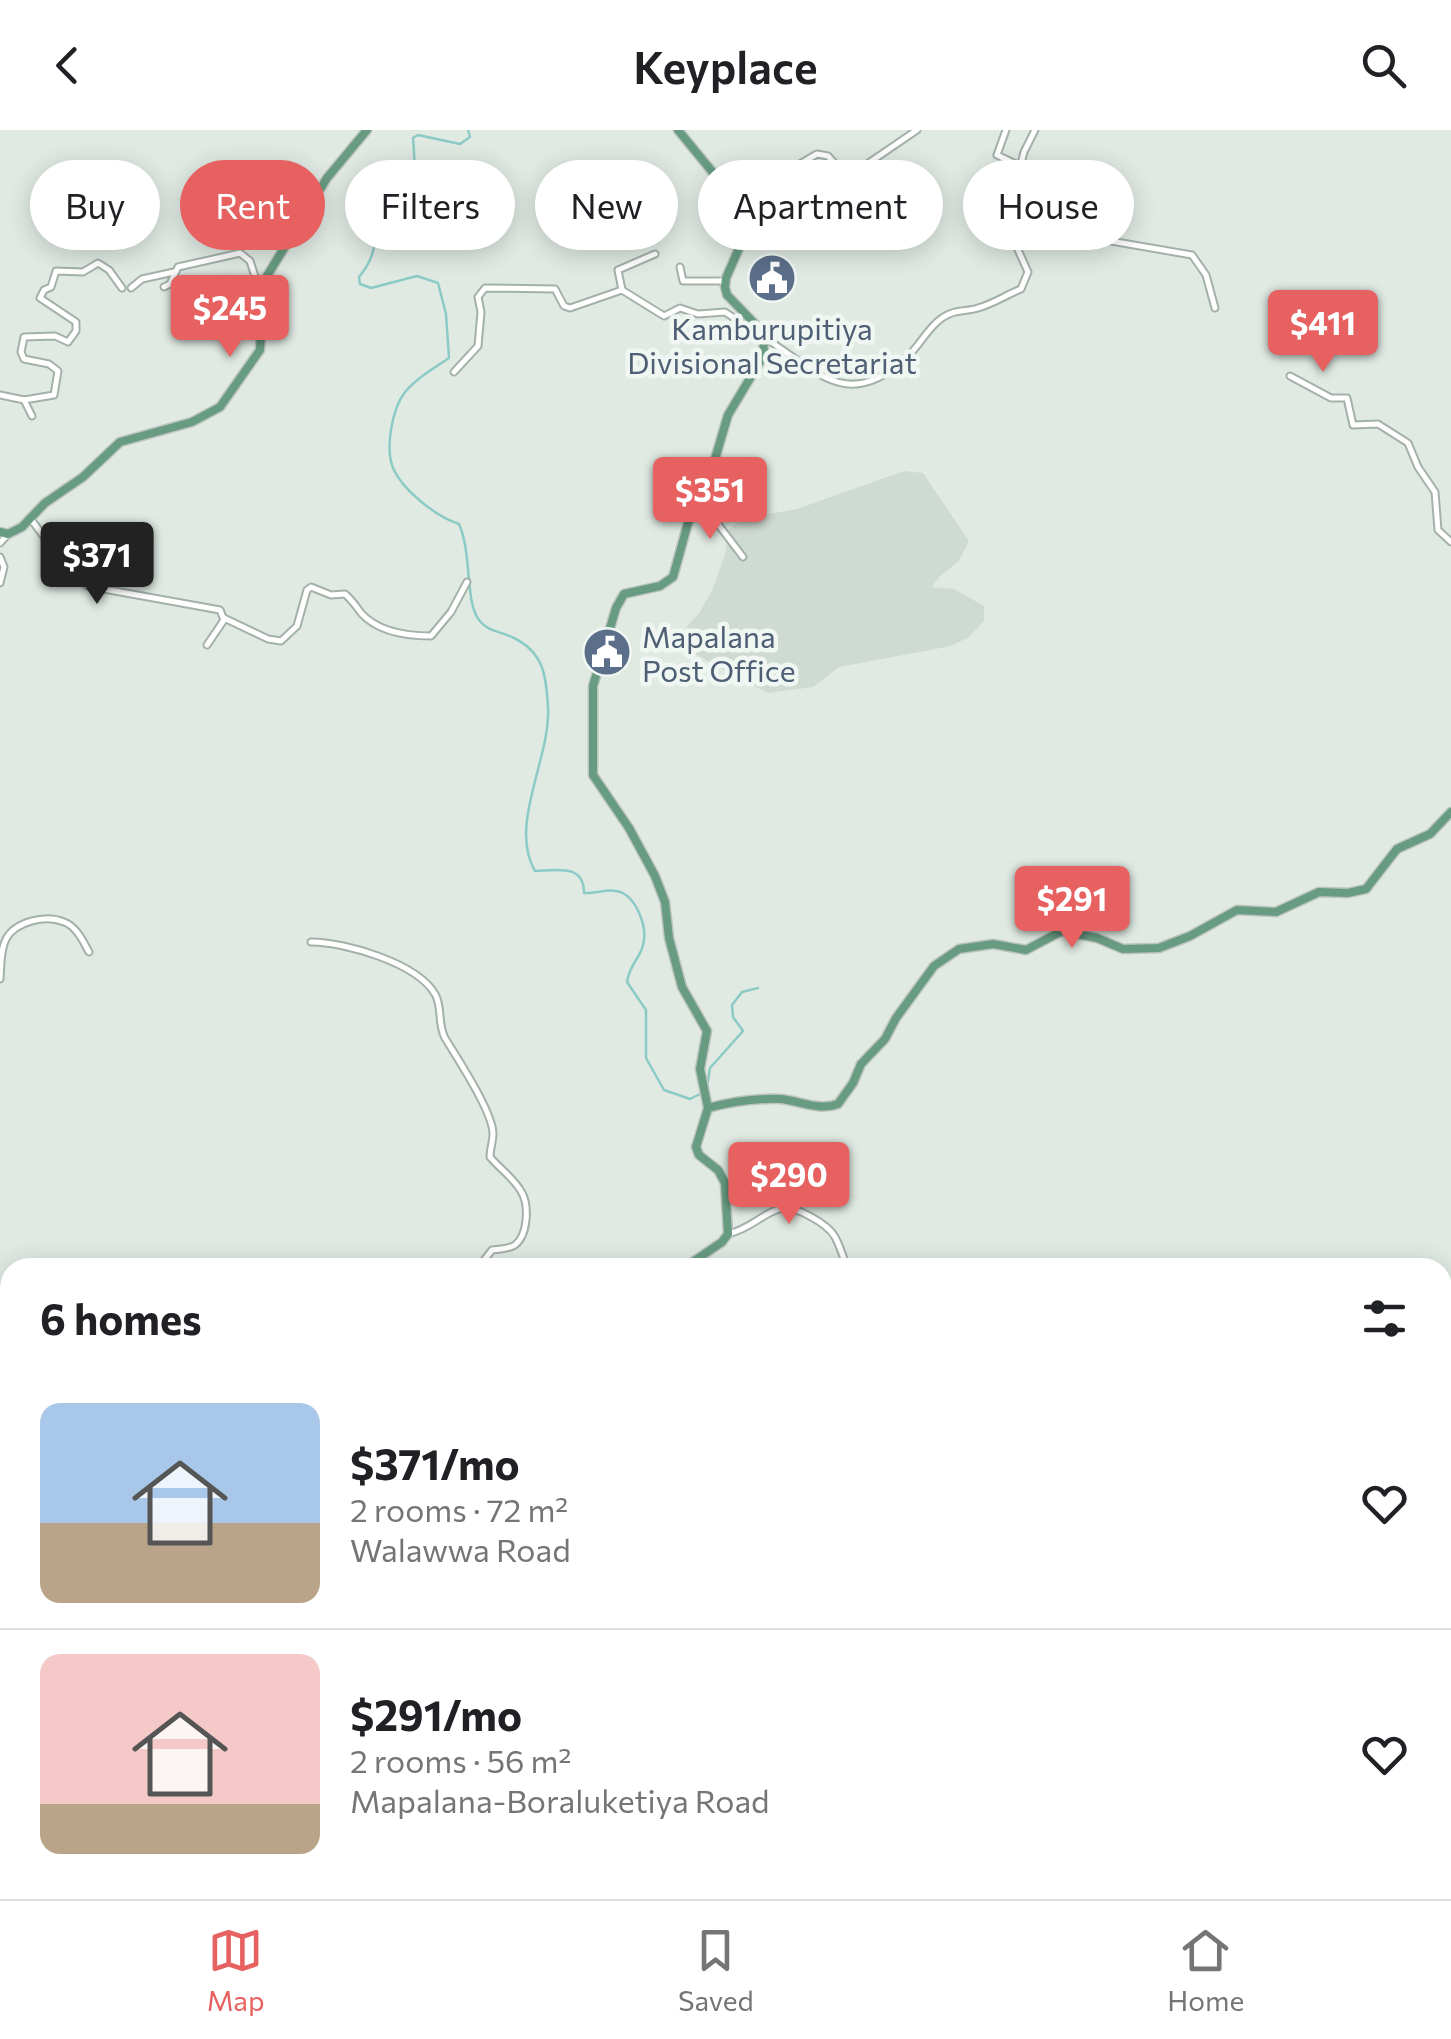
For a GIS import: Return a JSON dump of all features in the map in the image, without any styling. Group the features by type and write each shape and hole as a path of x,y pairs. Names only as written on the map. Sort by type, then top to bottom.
{"main road":[{"path":"4,533 22,527 45,502 83,477 120,442 192,422 220,407 260,350 261,333 252,310 259,289 327,178 367,130"},
{"path":"678,130 704,160"},
{"path":"699,1258 728,1234 725,1182 696,1147 708,1108 700,1069 707,1031 682,987 655,876 593,775 593,686 616,608 624,594 660,586 672,577 728,415 761,363 762,336 758,327 727,295 725,281 739,250"},
{"path":"708,1108 749,1098 820,1106 838,1104 861,1064 885,1040 934,966 959,949 992,944 1026,950 1062,931 1123,948 1159,948 1237,910 1276,912 1319,892 1348,893 1366,888 1397,850 1430,834 1451,812"}],"street":[{"path":"874,160 918,130"},
{"path":"1006,130 998,154 1009,160"},
{"path":"1022,160 1035,130"},
{"path":"807,160 817,154 832,160"},
{"path":"1134,243 1192,255 1200,265 1215,308"},
{"path":"762,336 839,385 874,380 906,358 937,321 948,314 975,310 1020,289 1028,272 1018,250"},
{"path":"164,287 170,284 178,267 240,253 250,261 259,289"},
{"path":"656,254 618,271 622,290 664,316 680,308 698,314 722,311 752,330 758,327"},
{"path":"0,394 24,400 54,395 58,371 49,364 24,359 21,352 24,338 56,336 68,342 76,332 76,322 40,298 51,287 56,271 83,272 98,264 109,270 122,288"},
{"path":"680,267 683,281 725,281"},
{"path":"131,288 142,280 174,272"},
{"path":"454,372 478,346 478,298 485,288 555,289 566,308 622,290"},
{"path":"1290,376 1331,398 1346,398 1353,425 1378,424 1408,443 1435,492 1438,530 1451,542"},
{"path":"24,400 32,416"},
{"path":"696,503 710,514 743,558"},
{"path":"30,518 66,566 87,586 220,610 224,618 268,639 282,641 296,626 311,587 332,595 345,594 376,624 398,634 431,636 451,612 467,582"},
{"path":"0,543 4,533"},
{"path":"0,556 4,567 0,583"},
{"path":"207,645 224,618"},
{"path":"0,979 0,960 8,936 14,928 30,922 65,922 89,952"},
{"path":"311,942 331,942 386,960 408,970 433,990 440,1028 476,1091 492,1129 490,1157 516,1184 525,1201 525,1230 518,1242 512,1248 492,1250 486,1258"},
{"path":"728,1234 753,1226 779,1209 792,1209 828,1230 836,1238 843,1258"}],"shaded area":[{"path":"904,471 923,473 969,541 959,561 932,587 954,589 984,606 984,621 969,637 951,646 839,667 813,687 768,693 685,649 687,626 713,588 725,555 728,530 744,518 797,509"}],"waterway":[{"path":"468,130 470,137 460,144 418,135 413,138 415,170 410,185 372,211 374,246 359,277 360,284 371,288 417,276 438,283 446,314 449,358 415,382 400,399 391,429 391,460 412,494 459,524 479,620 523,643 541,666 547,695 547,727 526,833 535,871 575,873 584,893 616,891 635,905 644,938 627,982 646,1010 646,1058 664,1090 690,1099 702,1093"},
{"path":"707,1087 710,1068 743,1031 733,1017 732,1005 742,992 758,988"}],"place":[{"name":"Kamburupitiya Divisional Secretariat","path":"772,278"},
{"name":"Mapalana Post Office","path":"607,652"}]}
